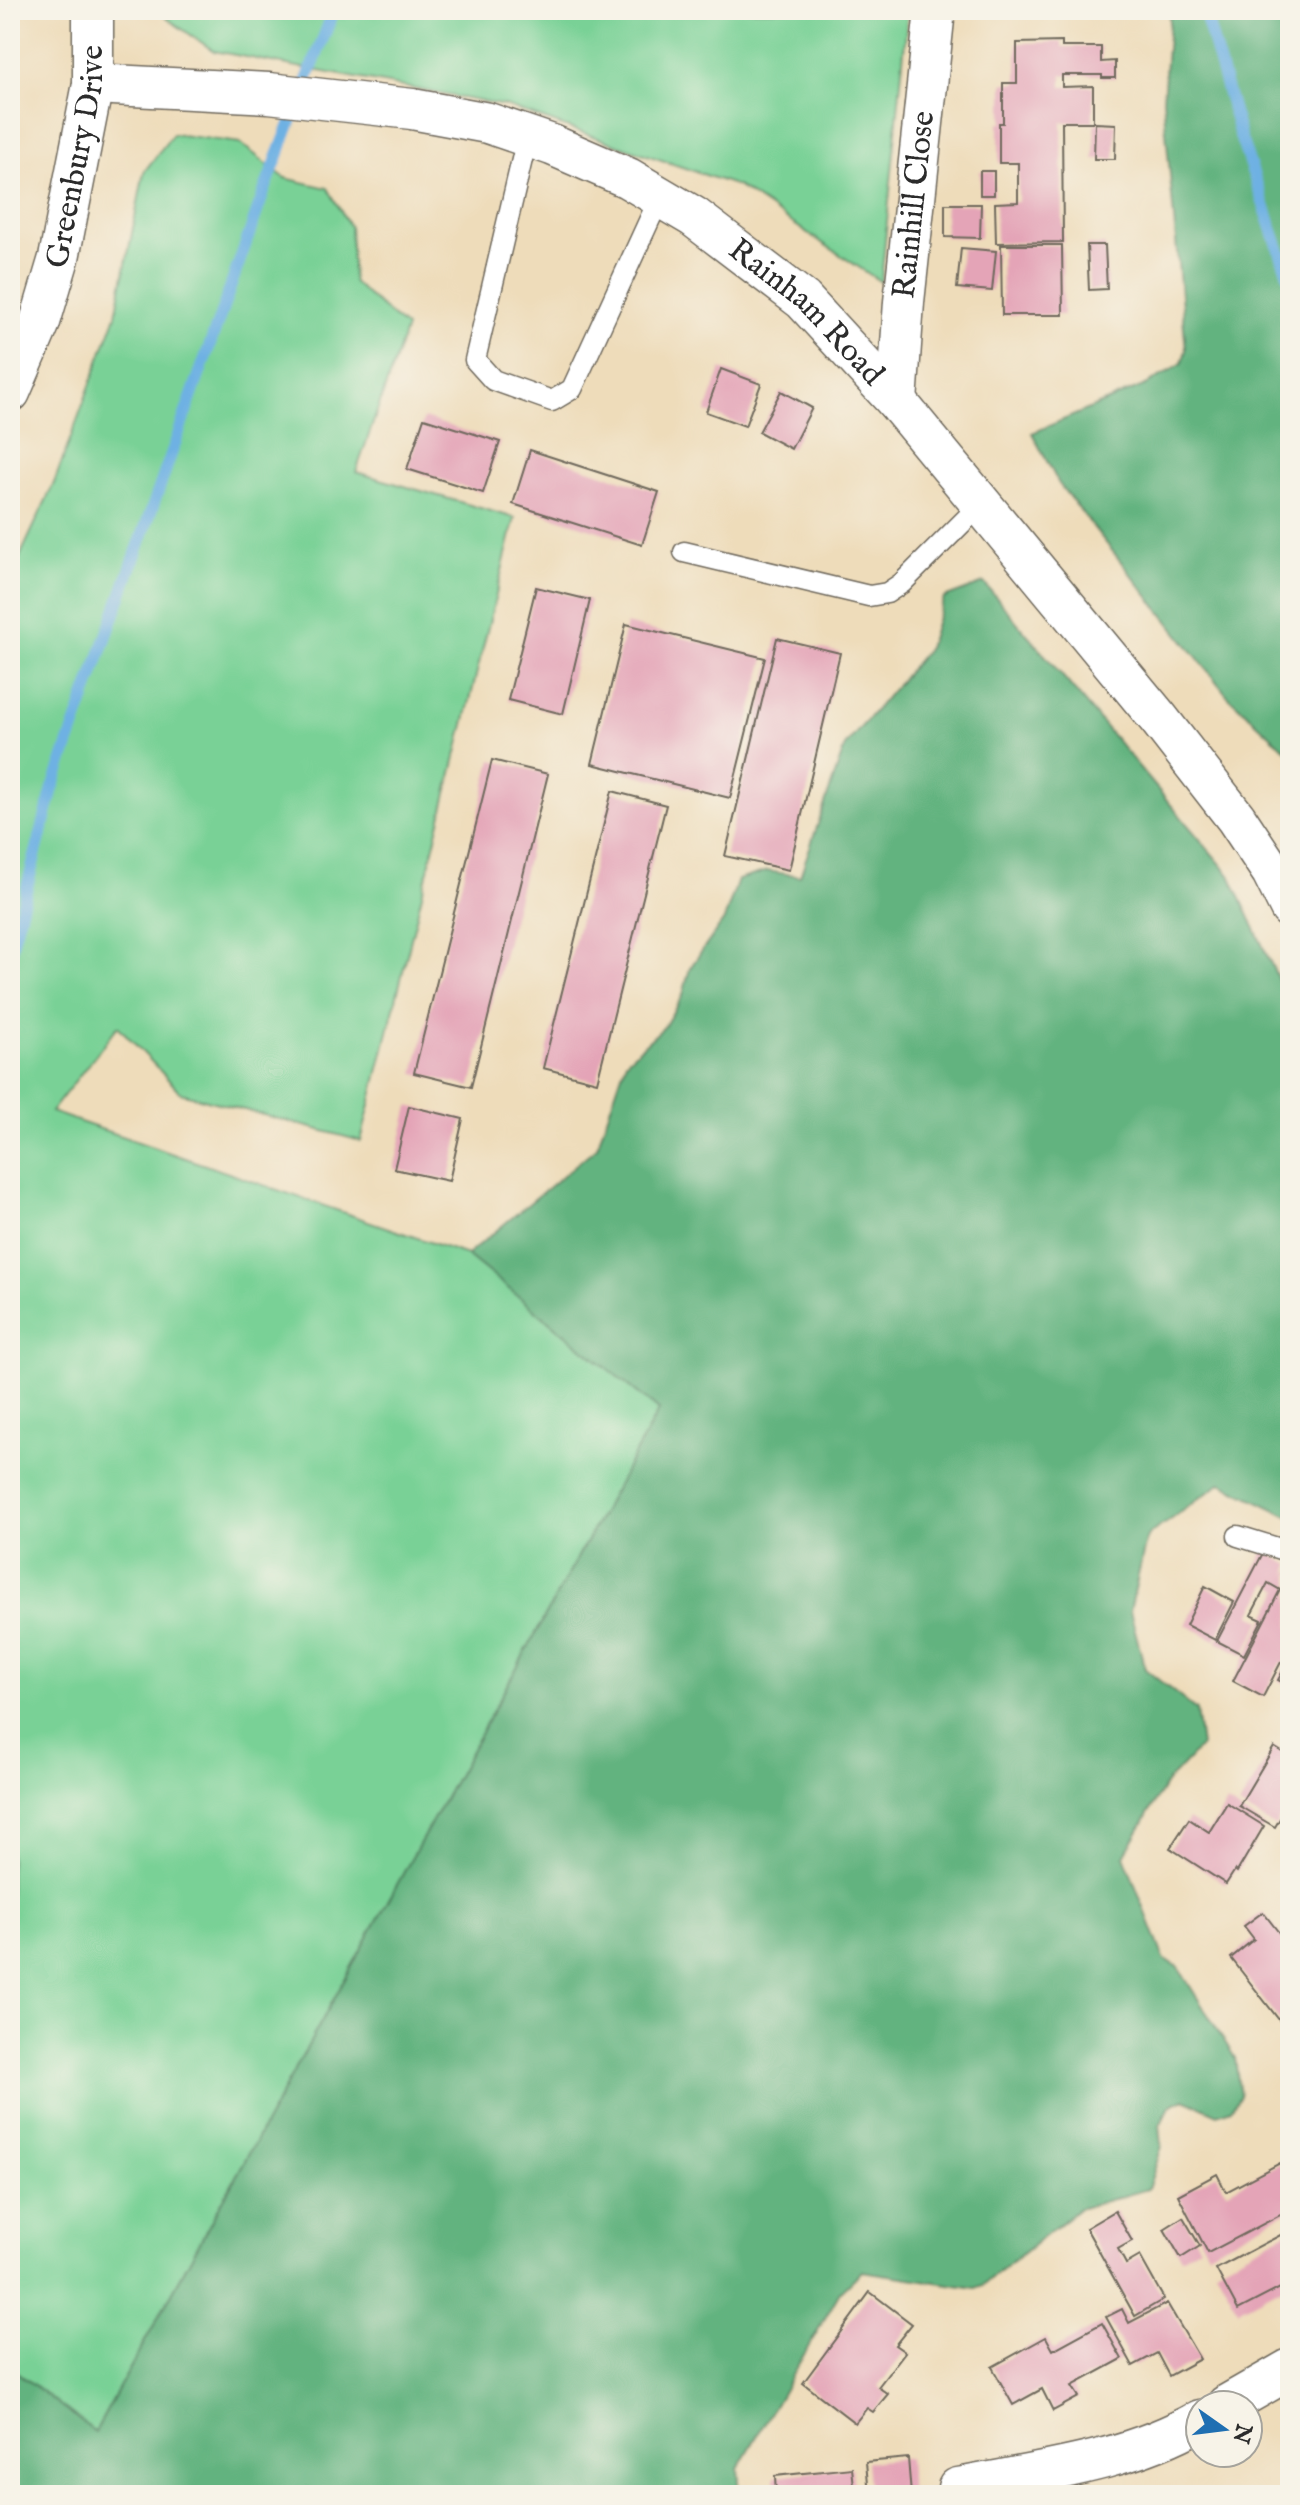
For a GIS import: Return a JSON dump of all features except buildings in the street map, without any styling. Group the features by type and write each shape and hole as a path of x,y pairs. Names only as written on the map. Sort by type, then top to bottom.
{"street":[{"name":"Greenbury Drive","path":"10,392 40,322 59,258 93,84 93,10"},
{"name":"Rainhill Close","path":"897,402 904,302 935,10"},
{"name":"Rainham Road","path":"93,84 269,93 412,109 488,123 552,145 628,178 694,217 803,300 897,402 1159,719 1236,818 1272,872 1290,908"},
{"path":"1255,2389 1290,2369"},
{"path":"958,2488 1102,2459 1144,2447 1184,2428"}],"lane":[{"path":"527,138 475,360 493,380 552,401 572,389 660,197"},
{"path":"684,552 869,596 887,593 902,583 982,503"},
{"path":"1238,1536 1290,1552"}],"green space":[{"path":"164,10 908,10 881,282 737,186 505,106 214,51 165,17"},
{"path":"1170,10 1290,10 1290,754 1228,696 1059,484 1032,433 1148,384 1182,363 1186,350 1163,99"},
{"path":"173,134 240,143 285,178 328,188 350,227 353,282 406,328 356,472 515,518 361,1141 181,1093 118,1026 51,1112 467,1255 659,1410 95,2432 10,2367 10,578 54,483 116,315 144,172"},
{"path":"984,583 1230,875 1290,1005 1290,1517 1221,1483 1147,1536 1130,1611 1145,1669 1196,1710 1201,1746 1166,1783 1124,1856 1164,1959 1178,1967 1235,2058 1240,2096 1231,2109 1218,2114 1184,2099 1171,2105 1160,2125 1162,2146 1148,2189 1078,2209 983,2285 976,2288 862,2271 840,2292 738,2469 740,2495 10,2495 10,2367 95,2432 659,1410 467,1255 597,1147 626,1061 664,1027 683,995 690,968 724,920 738,880 767,871 800,876 845,746 928,648 944,598"}],"waterway":[{"path":"10,952 53,788 264,192 334,10"},
{"path":"1204,10 1240,136 1290,280"}]}
